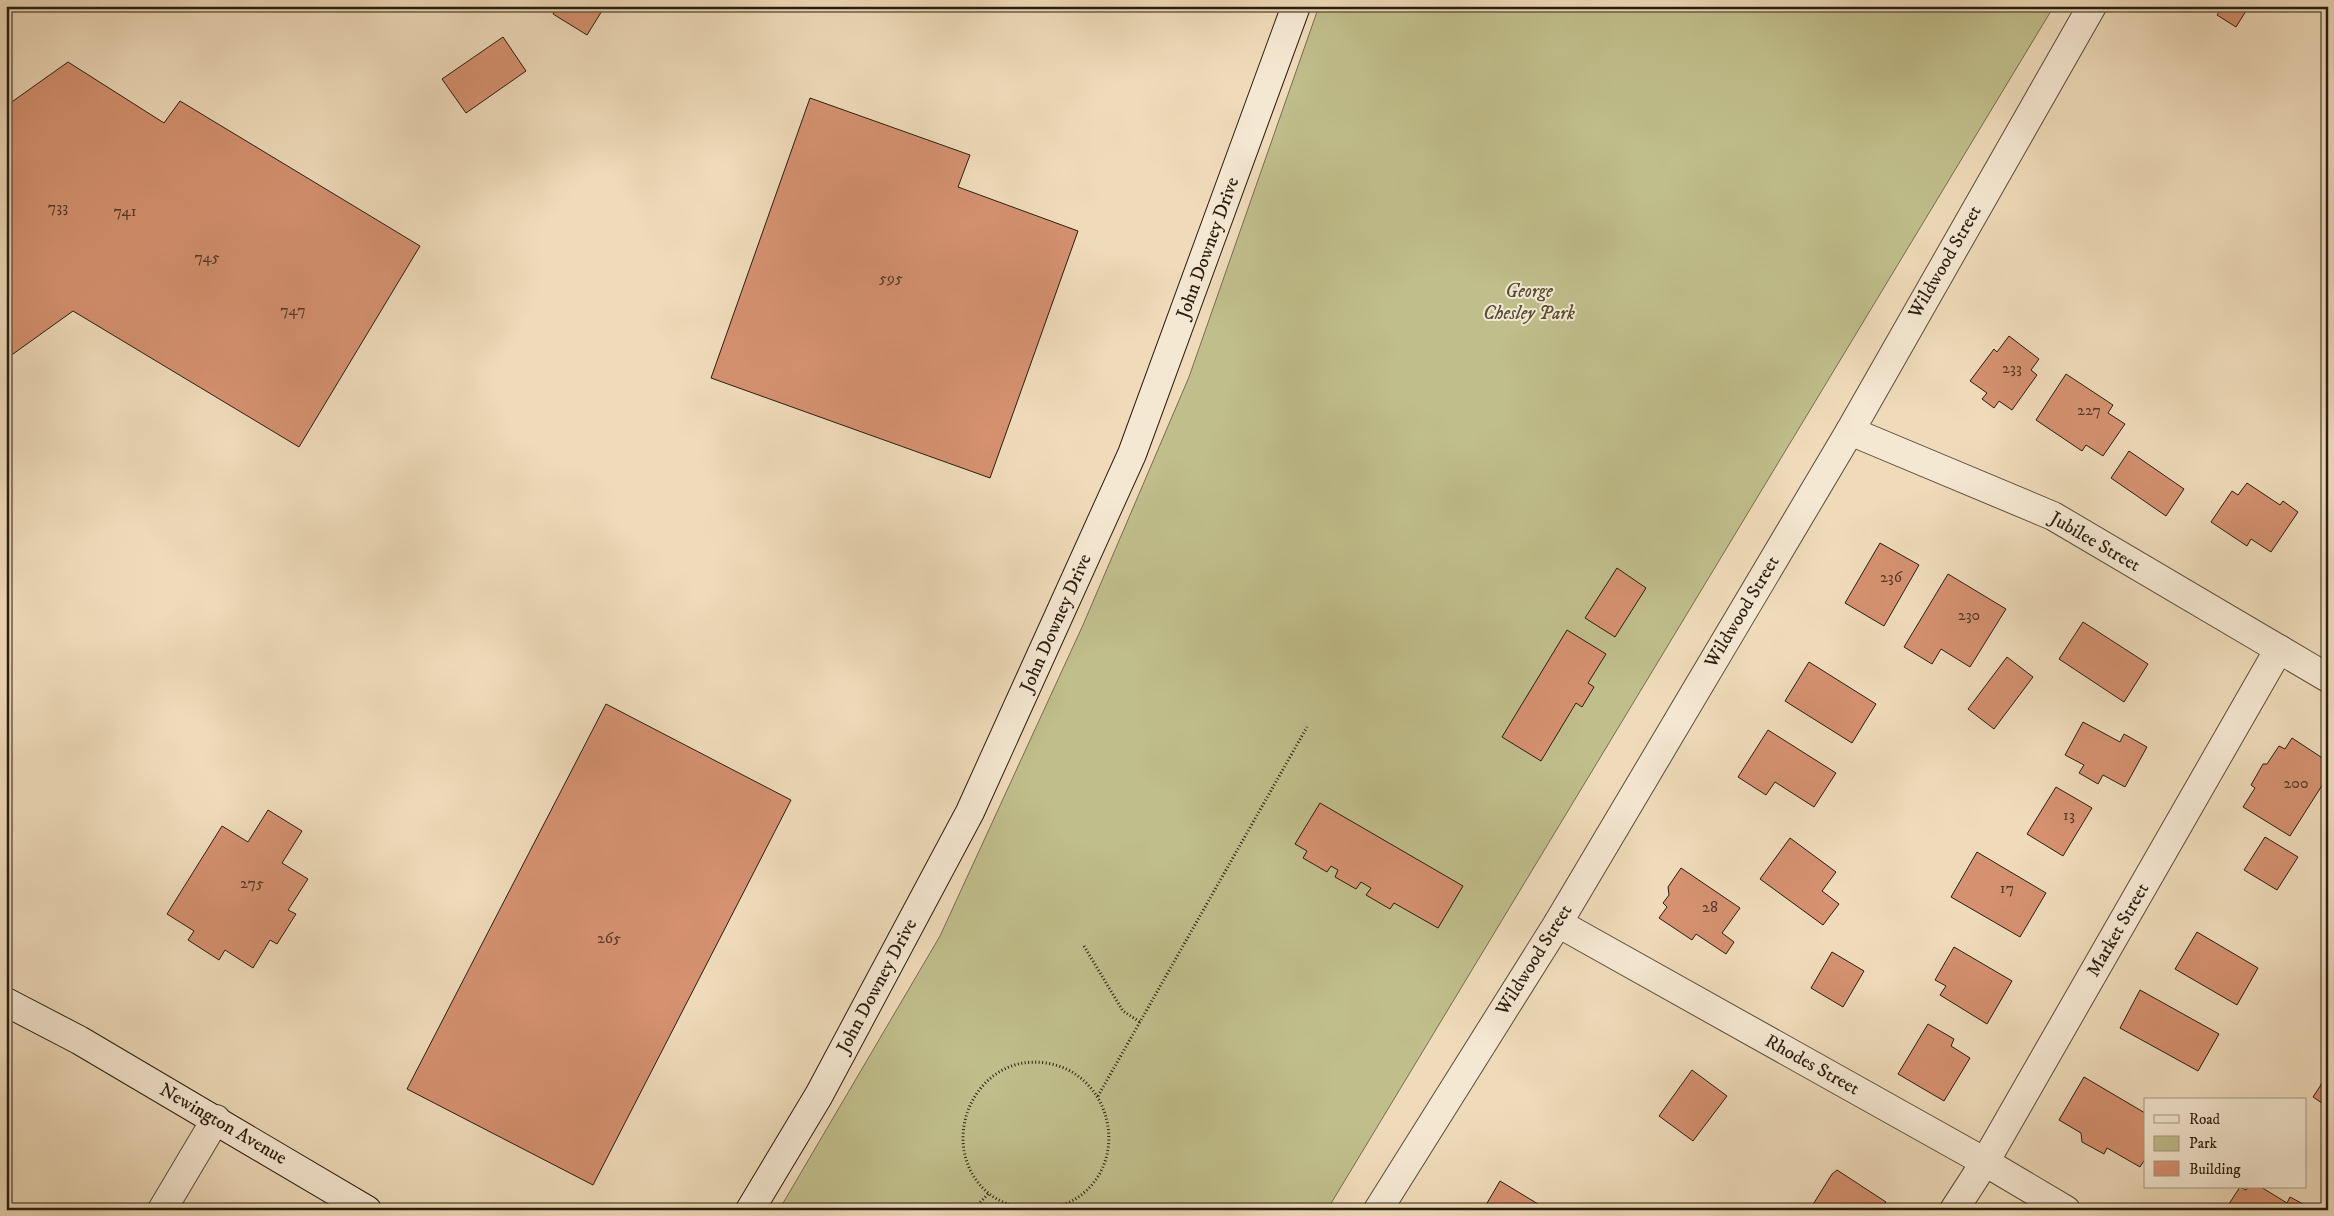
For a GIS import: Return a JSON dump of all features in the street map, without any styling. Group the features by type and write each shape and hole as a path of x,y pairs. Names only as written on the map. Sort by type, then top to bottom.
{"street":[{"name":"John Downey Drive","path":"750,1210 819,1095 974,803 1132,454 1296,6"},
{"name":"Wildwood Street","path":"1378,1210 1558,923 1850,431 2092,6"},
{"name":"Jubilee Street","path":"1850,431 2053,516 2328,678"},
{"name":"Market Street","path":"1954,1210 1985,1162 2279,650"},
{"name":"Rhodes Street","path":"1558,923 1985,1162 2066,1210"},
{"name":"Newington Avenue","path":"6,1002 79,1040 216,1119 366,1210"},
{"path":"162,1210 216,1119"}],"path":[{"path":"1098,1096 1307,727"},
{"path":"1084,946 1123,1011 1140,1022"},
{"path":"1026,1210 1006,1204 989,1193 974,1177 965,1159 962,1137 964,1117 973,1097 986,1081 1004,1070 1024,1064 1046,1063 1066,1069 1083,1080 1098,1096 1107,1115 1110,1136 1108,1157 1099,1176 1085,1192 1068,1204 1049,1210"},
{"path":"973,1210 989,1193"}],"green space":[{"name":"George Chesley Park","path":"1319,6 2054,6 1327,1210 779,1210 940,936 1083,625 1189,377"}],"building":[{"path":"558,6 605,6 587,35 553,14"},
{"path":"2223,6 2249,6 2236,27 2217,15"},
{"path":"503,37 526,71 466,113 442,79"},
{"path":"68,62 164,123 180,101 420,246 299,447 73,311 6,359 6,106"},
{"path":"810,98 970,155 958,187 1078,231 990,478 711,378"},
{"path":"2009,336 2039,359 2031,370 2037,375 2012,410 1999,401 1994,408 1982,399 1987,393 1970,381 1994,349 1997,352"},
{"path":"2066,374 2113,405 2108,413 2125,424 2103,456 2086,445 2082,451 2036,420"},
{"path":"2129,451 2184,489 2166,516 2111,478"},
{"path":"2247,483 2280,505 2283,501 2298,512 2271,552 2251,539 2247,546 2211,522 2232,491 2238,495"},
{"path":"1880,543 1919,565 1884,626 1845,603"},
{"path":"1617,568 1646,588 1615,637 1585,618"},
{"path":"1948,574 2006,609 1970,667 1941,649 1932,664 1904,647"},
{"path":"2083,622 2148,664 2124,702 2059,659"},
{"path":"1567,630 1606,654 1588,683 1594,687 1582,707 1576,703 1541,761 1502,737"},
{"path":"2007,657 2033,677 1994,729 1968,709"},
{"path":"1809,662 1876,704 1852,743 1785,701"},
{"path":"606,704 791,800 593,1185 407,1089"},
{"path":"2083,722 2120,742 2124,734 2147,747 2125,787 2103,775 2098,784 2079,773 2084,765 2065,755"},
{"path":"1768,730 1836,773 1814,807 1775,782 1766,795 1738,777"},
{"path":"2292,738 2327,761 2322,769 2328,773 2328,776 2290,836 2243,807 2255,788 2251,785 2263,764 2267,764 2279,746 2285,749"},
{"path":"2056,787 2092,808 2063,856 2027,834"},
{"path":"1320,803 1463,886 1438,928 1394,903 1390,909 1366,895 1371,888 1361,882 1356,889 1335,877 1338,870 1331,866 1327,872 1303,858 1307,851 1295,844"},
{"path":"268,810 302,831 282,863 308,879 288,910 296,914 277,944 270,940 253,968 225,950 219,960 188,940 194,931 167,914 222,826 248,842"},
{"path":"2328,826 2328,839 2322,835"},
{"path":"2265,837 2298,857 2277,890 2244,870"},
{"path":"1790,838 1836,872 1822,891 1839,904 1823,925 1760,879"},
{"path":"1977,852 2046,893 2020,937 1951,897"},
{"path":"1681,868 1740,908 1722,933 1734,942 1726,954 1696,934 1692,940 1659,918 1667,907 1663,903 1669,895 1668,887"},
{"path":"2197,932 2258,968 2237,1005 2175,969"},
{"path":"1954,947 2012,981 1987,1024 1940,995 1946,986 1935,980"},
{"path":"1832,952 1864,971 1843,1007 1811,988"},
{"path":"2140,990 2219,1034 2198,1071 2120,1028"},
{"path":"1928,1024 1954,1039 1951,1046 1970,1058 1944,1101 1898,1074"},
{"path":"1692,1070 1727,1096 1693,1141 1659,1116"},
{"path":"2328,1074 2328,1107 2313,1097"},
{"path":"2084,1077 2144,1112 2144,1161 2140,1167 2107,1148 2104,1154 2082,1142 2081,1133 2059,1120"},
{"path":"1837,1170 1886,1202 1880,1210 1817,1210 1812,1206 1832,1174"},
{"path":"1500,1181 1548,1210 1483,1210"},
{"path":"2239,1188 2246,1190 2247,1188 2263,1188 2287,1203 2290,1197 2303,1204 2299,1210 2225,1210"}]}
